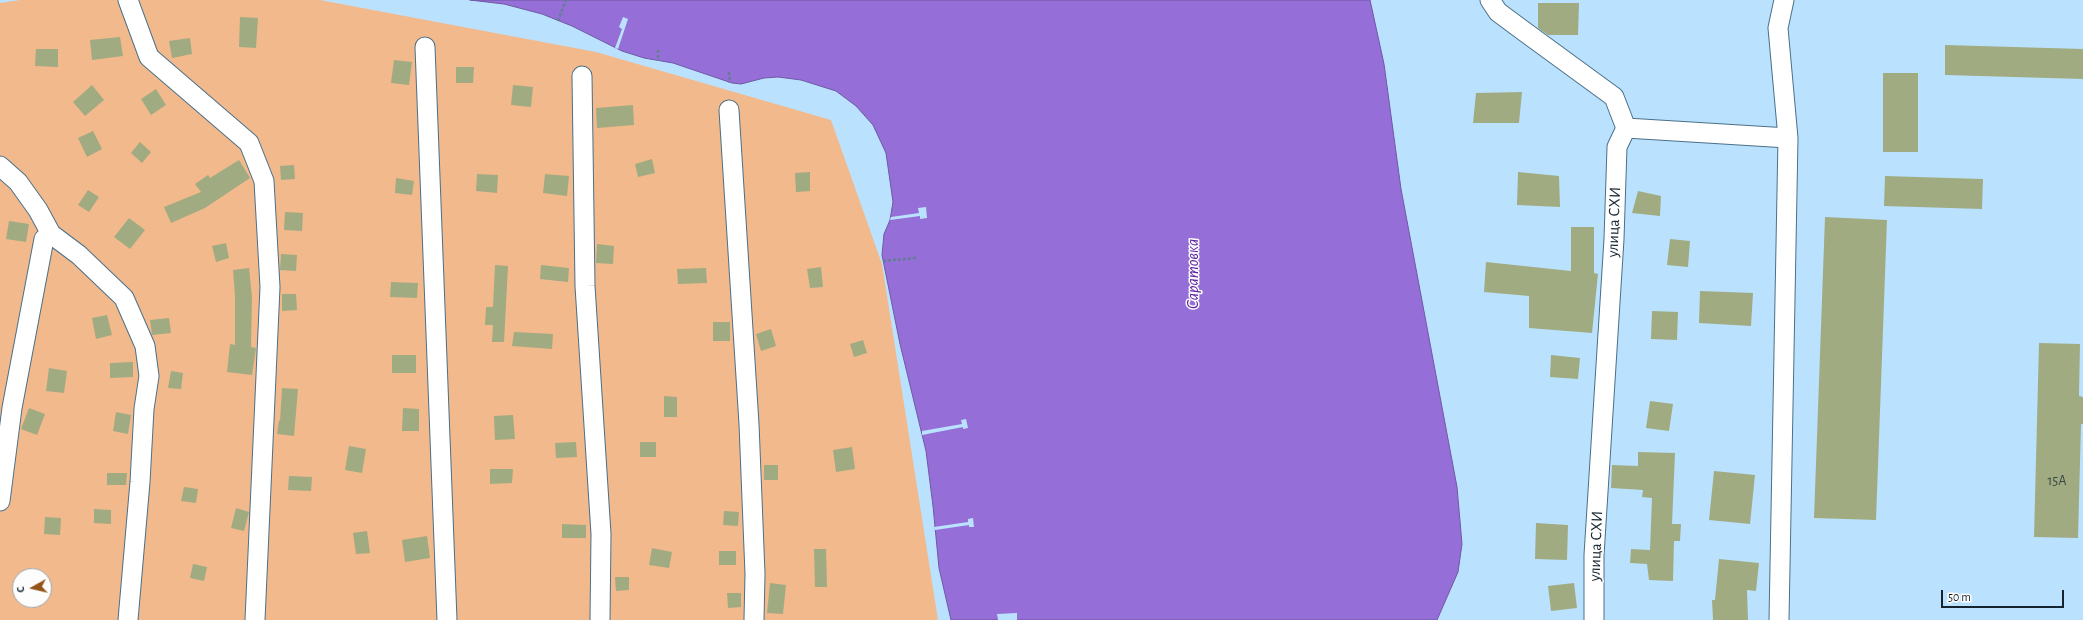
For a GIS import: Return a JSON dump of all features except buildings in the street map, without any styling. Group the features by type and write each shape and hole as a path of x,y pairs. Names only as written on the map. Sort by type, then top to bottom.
{"street":[{"path":"128,0 149,57 250,143 264,181 270,287 255,620"},
{"path":"1490,0 1498,12 1614,97 1626,128 1788,138"},
{"path":"1779,620 1788,138 1778,28 1784,0"},
{"path":"425,47 447,620"},
{"path":"582,76 585,286 601,534 600,620"},
{"path":"729,110 749,424 755,574 754,620"},
{"name":"улица СХИ","path":"1594,620 1594,555 1614,239 1617,147 1626,128"},
{"path":"0,166 18,182 38,210 51,234 79,256 124,298 145,346 149,376 144,409 140,482 128,620"},
{"path":"0,501 12,408 41,254 44,239 51,234"}],"path":[{"path":"558,21 566,0"},
{"path":"658,50 658,61"},
{"path":"729,72 730,83"},
{"path":"883,261 916,258"}],"shaded area":[{"path":"20,0 320,0 596,52 831,120 882,264 938,620 0,620 0,3"}],"water":[{"name":"Саратовка","path":"470,0 1370,0 1384,64 1401,189 1457,487 1462,544 1458,572 1437,620 951,620 939,568 926,451 900,344 882,255 884,234 890,220 893,202 886,153 873,125 856,106 836,91 801,80 778,77 764,78 741,84 732,83 673,63 644,58 622,51 572,26 542,14 504,4"}],"pier":[{"path":"623,17 628,19 618,49 615,48 622,29 619,27"},
{"path":"926,207 927,218 920,219 920,216 890,220 891,217 919,213 918,208"},
{"path":"966,419 968,428 963,429 963,427 922,435 922,431 962,424 961,420"},
{"path":"973,518 974,527 969,527 969,525 935,530 934,527 968,522 968,519"},
{"path":"1017,613 1017,620 998,620 997,614"}]}
